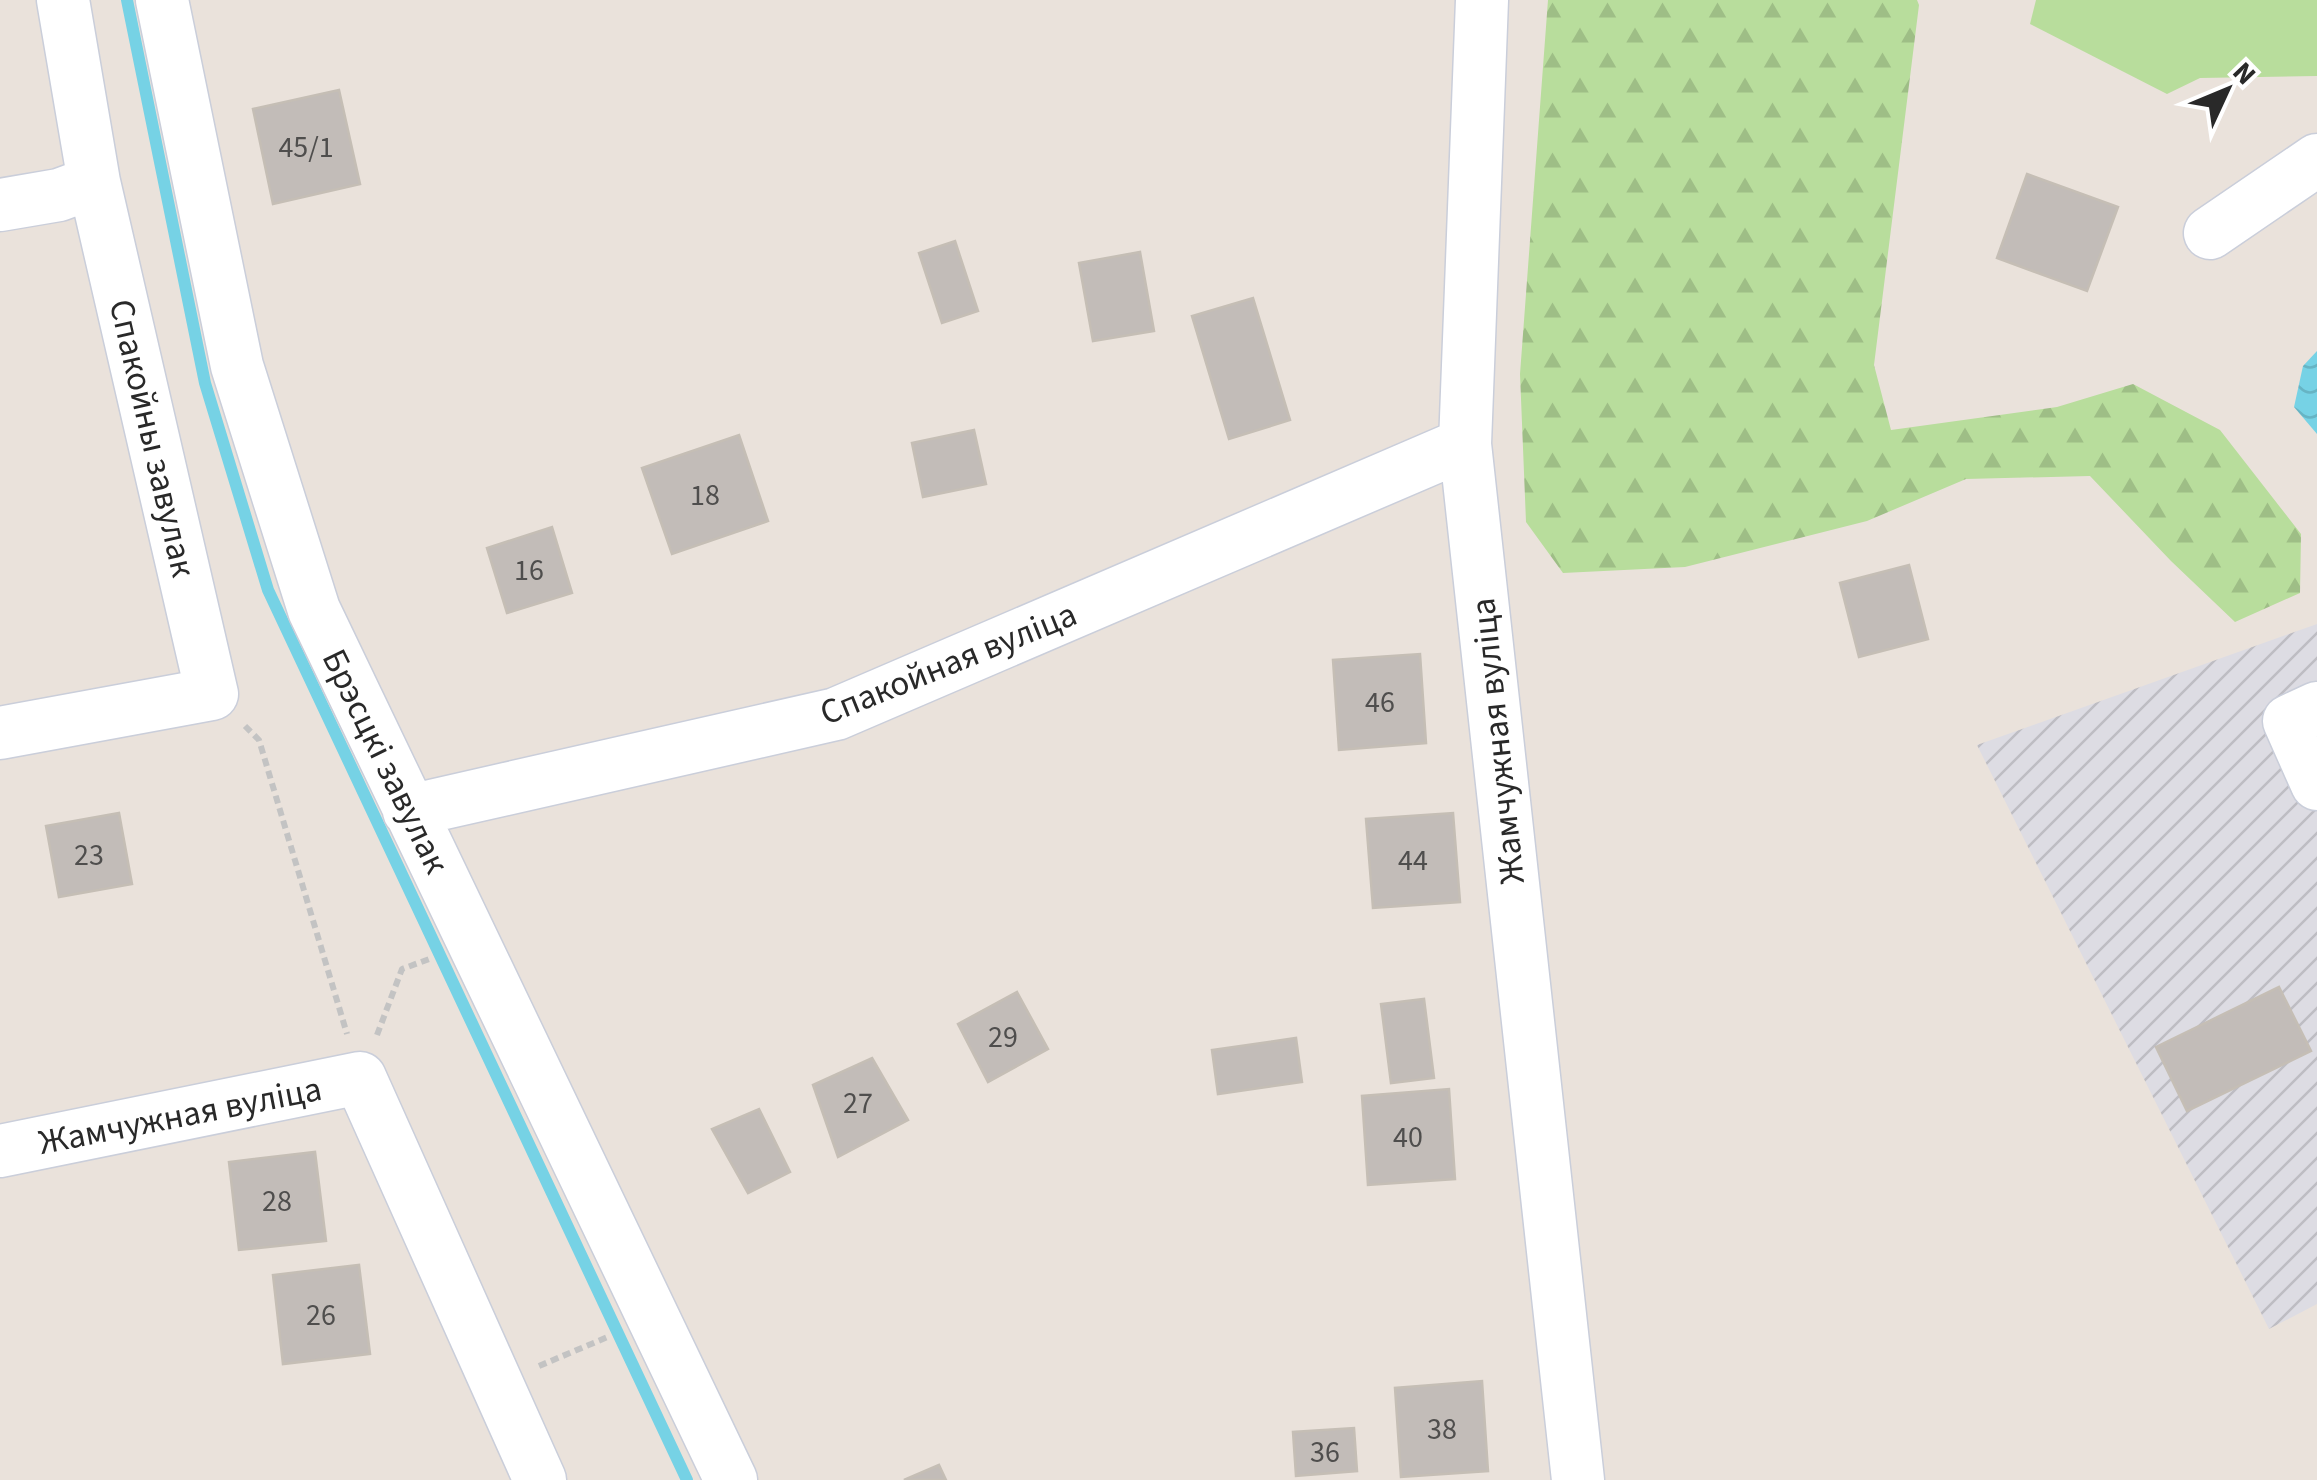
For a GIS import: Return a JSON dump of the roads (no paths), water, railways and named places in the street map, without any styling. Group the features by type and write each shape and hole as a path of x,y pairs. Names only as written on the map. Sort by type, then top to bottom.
{"street":[{"name":"Спакойны завулак","path":"0,734 212,694 94,182 62,0"},
{"name":"Брэсцкі завулак","path":"162,0 237,366 314,610 730,1480"},
{"name":"Жамчужная вуліца","path":"1482,0 1465,444 1578,1480"},
{"path":"2210,233 2317,160"},
{"path":"0,205 58,195 94,182"},
{"name":"Спакойная вуліца","path":"410,811 836,714 1465,444"},
{"path":"2317,708 2288,721 2317,784"},
{"name":"Жамчужная вуліца","path":"0,1152 360,1078 540,1480"}],"water":[{"path":"2317,351 2317,434 2294,407 2303,366"}],"waterway":[{"path":"127,0 205,383 268,590 687,1480"}]}
